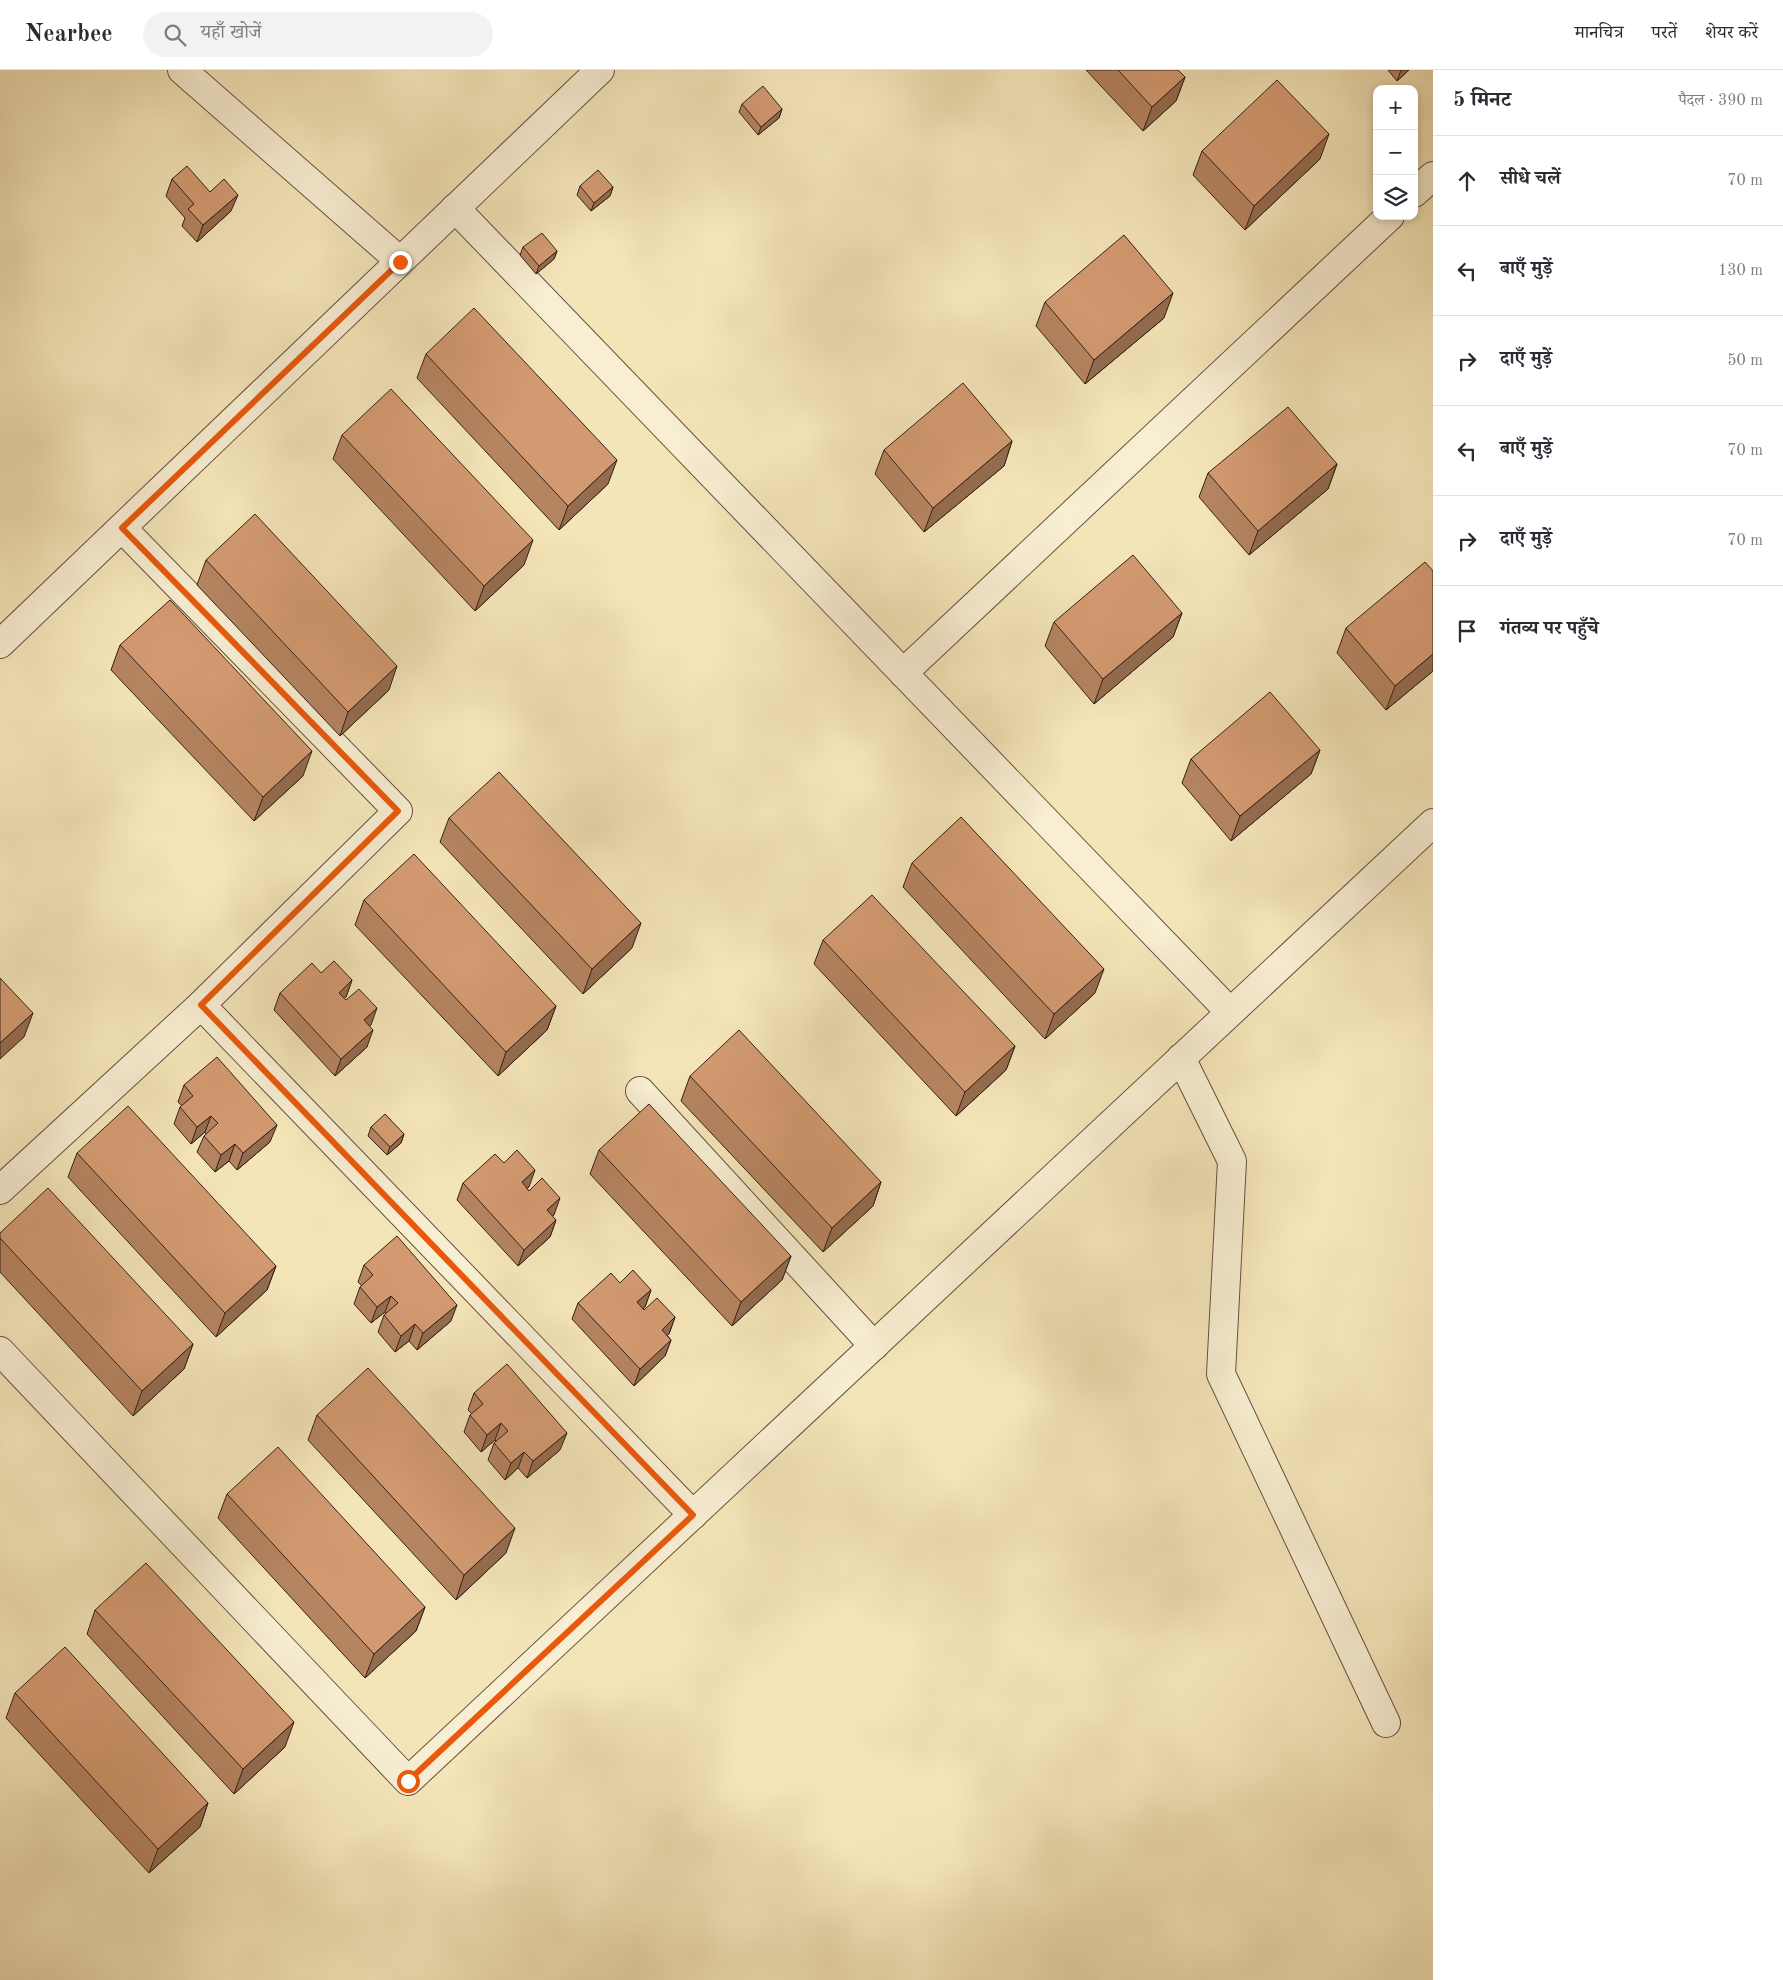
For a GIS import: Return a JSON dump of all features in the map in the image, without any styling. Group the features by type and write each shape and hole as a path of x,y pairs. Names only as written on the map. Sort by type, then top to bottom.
{"street":[{"path":"182,70 400,262"},
{"path":"0,644 600,70"},
{"path":"1418,189 1433,176"},
{"path":"455,208 1230,1012"},
{"path":"903,673 1386,220"},
{"path":"0,1190 201,1005 398,811 122,528"},
{"path":"0,1351 408,1781 1433,822"},
{"path":"201,1005 693,1515"},
{"path":"1182,1058 1232,1161 1221,1374 1386,1723"},
{"path":"640,1091 874,1346"}],"building":[{"path":"1118,70 1178,70 1185,77 1152,107"},
{"path":"1277,80 1329,134 1254,206 1202,151"},
{"path":"763,86 782,109 761,127 742,104"},
{"path":"187,166 210,192 224,179 238,195 203,225 188,209 194,204 172,179"},
{"path":"598,170 613,187 594,203 580,186"},
{"path":"542,233 557,251 539,266 523,247"},
{"path":"1124,235 1173,293 1094,360 1045,302"},
{"path":"474,308 617,460 568,506 426,354"},
{"path":"963,383 1012,441 933,508 884,450"},
{"path":"391,389 533,540 484,586 342,435"},
{"path":"1288,407 1337,464 1258,531 1208,473"},
{"path":"255,514 397,666 348,712 206,560"},
{"path":"1133,555 1182,613 1103,679 1054,622"},
{"path":"1425,562 1433,571 1433,654 1395,686 1346,628"},
{"path":"170,600 312,751 263,797 120,645"},
{"path":"1270,692 1320,750 1240,816 1191,759"},
{"path":"499,772 641,923 592,969 449,818"},
{"path":"961,817 1104,969 1054,1014 912,863"},
{"path":"414,854 556,1006 506,1052 364,900"},
{"path":"872,895 1015,1046 965,1092 823,940"},
{"path":"334,961 352,980 339,993 346,1000 359,989 377,1008 364,1020 373,1030 341,1059 280,993 312,963 321,973"},
{"path":"0,978 33,1013 0,1043"},
{"path":"739,1030 881,1182 832,1228 690,1076"},
{"path":"217,1057 277,1125 243,1153 235,1144 221,1155 204,1136 218,1123 211,1116 197,1127 180,1107 193,1096 184,1085"},
{"path":"649,1104 791,1256 741,1302 599,1150"},
{"path":"128,1106 276,1266 225,1313 77,1153"},
{"path":"385,1114 404,1134 390,1147 371,1127"},
{"path":"517,1150 535,1170 522,1182 529,1191 542,1178 560,1198 547,1210 556,1220 524,1250 463,1183 495,1154 504,1163"},
{"path":"48,1188 193,1344 142,1391 0,1238 0,1233"},
{"path":"397,1236 457,1305 423,1333 415,1324 401,1336 384,1315 398,1303 391,1296 377,1307 360,1287 373,1275 364,1265"},
{"path":"633,1270 651,1290 637,1302 644,1310 657,1298 675,1317 662,1330 671,1340 640,1369 578,1303 611,1273 620,1283"},
{"path":"507,1364 567,1433 533,1461 524,1452 511,1463 494,1443 508,1431 501,1423 487,1435 470,1415 483,1404 474,1393"},
{"path":"368,1368 515,1528 464,1575 317,1415"},
{"path":"278,1447 425,1607 374,1654 227,1494"},
{"path":"146,1563 294,1722 243,1769 95,1610"},
{"path":"65,1647 208,1803 158,1849 15,1693"}],"route":[{"path":"400,262 122,528 398,811 201,1005 693,1515 408,1781"}]}
